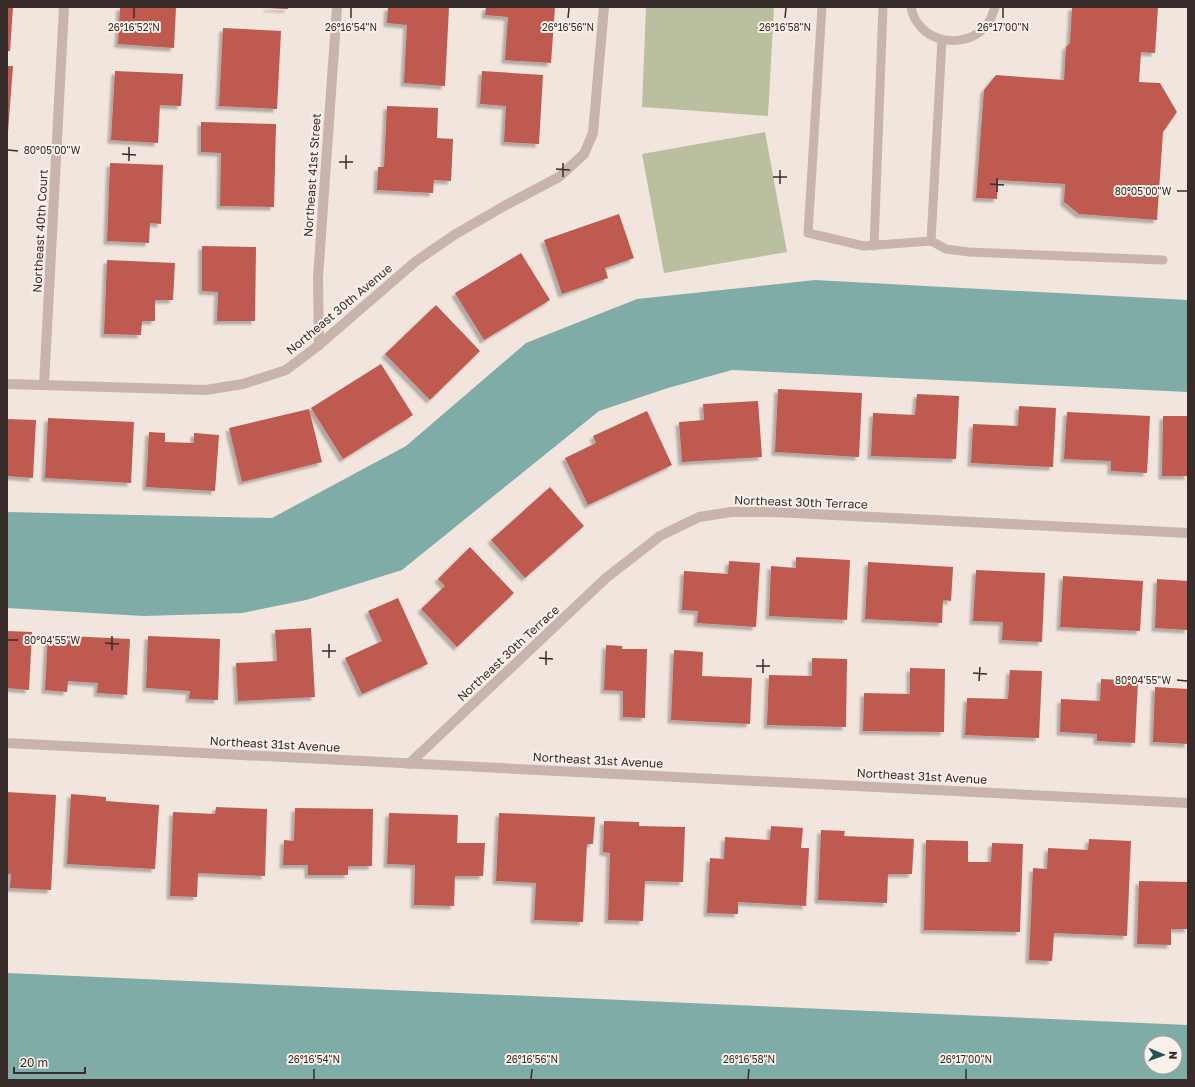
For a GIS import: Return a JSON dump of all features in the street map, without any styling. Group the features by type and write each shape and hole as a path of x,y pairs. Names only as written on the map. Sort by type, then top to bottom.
{"street":[{"name":"Northeast 40th Court","path":"44,384 64,7"},
{"name":"Northeast 41st Street","path":"319,345 318,278 337,7"},
{"name":"Northeast 30th Avenue","path":"7,384 206,390 243,384 286,370 319,345 415,262 454,235 559,177 584,154 593,133 604,7"},
{"name":"Northeast 30th Terrace","path":"409,764 606,578 660,536 699,517 731,512 774,512 1188,533"},
{"name":"Northeast 31st Avenue","path":"7,743 1188,803"}],"lane":[{"path":"822,7 808,233 864,246 931,241 946,249 968,252 1163,260"},
{"path":"874,246 883,7"},
{"path":"911,7 918,25 929,34 942,40 956,41 970,38 982,30 991,18 995,7"},
{"path":"931,241 942,40"}],"green space":[{"path":"646,7 774,7 768,116 642,107"},
{"path":"765,132 787,252 664,273 642,154"}],"water":[{"path":"815,280 1188,300 1188,392 732,370 668,388 599,411 402,570 306,600 242,613 144,616 7,608 7,512 272,518 406,446 526,343 637,299"},
{"path":"7,973 1188,1025 1188,1080 7,1080"}],"building":[{"path":"7,7 13,7 10,51 7,51"},
{"path":"120,7 176,7 174,48 118,44"},
{"path":"288,7 288,9 267,8"},
{"path":"388,7 449,7 445,86 404,83 407,25 387,23"},
{"path":"486,7 555,7 551,63 505,60 508,17 485,15"},
{"path":"1072,7 1158,7 1155,53 1141,52 1139,82 1160,83 1177,112 1163,132 1157,220 1079,214 1064,202 1065,184 998,180 997,199 976,198 984,90 996,75 1064,80 1066,47 1070,43"},
{"path":"223,28 281,31 277,109 219,106"},
{"path":"7,66 13,66 8,132 7,132"},
{"path":"115,71 183,74 181,106 160,105 158,143 111,140"},
{"path":"482,71 543,75 539,144 504,142 506,106 480,104"},
{"path":"387,106 438,108 437,138 453,139 451,181 434,180 433,193 377,190 378,167 384,167"},
{"path":"201,122 276,124 274,207 220,206 221,153 201,152"},
{"path":"110,163 163,165 161,224 150,223 149,243 107,241"},
{"path":"619,214 634,258 605,268 608,278 562,294 544,240"},
{"path":"202,246 256,247 255,321 217,321 218,292 202,291"},
{"path":"521,253 550,300 484,340 455,293"},
{"path":"107,260 175,263 173,300 155,300 155,321 142,321 141,335 104,334"},
{"path":"436,305 480,351 430,400 385,354"},
{"path":"381,364 413,415 343,459 311,408"},
{"path":"778,389 862,393 859,457 775,452"},
{"path":"917,394 959,396 956,459 871,456 873,413 915,415"},
{"path":"758,401 762,457 682,462 679,422 704,420 703,404"},
{"path":"1019,406 1056,408 1053,467 971,463 973,424 1018,426"},
{"path":"309,409 322,462 242,482 229,428"},
{"path":"647,411 672,465 588,505 565,458 596,443 593,436"},
{"path":"1067,412 1150,416 1147,473 1111,471 1111,461 1064,459"},
{"path":"1163,416 1188,416 1188,476 1162,476"},
{"path":"48,418 134,422 131,483 45,478"},
{"path":"7,419 36,420 33,478 7,476"},
{"path":"149,432 165,433 165,442 194,443 194,433 219,435 215,491 146,487"},
{"path":"550,487 584,526 525,578 491,540"},
{"path":"470,547 514,593 457,647 421,609 445,586 438,579"},
{"path":"796,557 850,560 847,620 769,616 771,566 796,568"},
{"path":"729,561 760,563 756,627 697,623 698,611 682,610 684,571 728,574"},
{"path":"868,562 953,567 951,601 943,600 942,623 865,619"},
{"path":"976,570 1045,573 1042,642 1002,640 1003,622 973,621"},
{"path":"1063,576 1143,581 1140,631 1060,627"},
{"path":"1157,579 1188,581 1188,630 1155,628"},
{"path":"398,598 428,664 362,694 345,658 382,641 368,611"},
{"path":"311,628 315,697 238,701 236,663 277,661 275,630"},
{"path":"7,631 32,632 29,690 7,688"},
{"path":"48,635 130,639 127,695 97,693 98,683 68,681 67,692 45,690"},
{"path":"148,636 220,639 218,700 189,699 190,691 146,688"},
{"path":"606,645 622,646 622,649 647,649 645,718 623,717 623,691 604,690"},
{"path":"674,650 703,652 702,676 752,678 750,724 671,720"},
{"path":"812,658 847,659 846,727 767,725 769,675 812,676"},
{"path":"910,668 945,669 944,732 863,731 864,693 910,694"},
{"path":"1010,670 1042,671 1039,738 965,735 967,698 1008,699"},
{"path":"1101,679 1138,681 1135,743 1097,741 1097,734 1060,732 1061,699 1100,701"},
{"path":"1155,687 1188,689 1188,744 1153,742"},
{"path":"7,792 56,795 51,890 10,888 11,874 7,874"},
{"path":"71,794 106,797 106,801 159,805 155,869 67,864"},
{"path":"216,807 267,809 265,876 198,873 197,897 170,896 173,812 215,814"},
{"path":"295,808 373,809 372,866 348,866 348,875 308,875 308,865 283,865 284,840 294,841"},
{"path":"389,813 458,815 457,843 485,843 483,876 455,876 454,906 414,905 415,865 387,864"},
{"path":"499,813 595,817 593,844 587,844 583,922 534,920 536,883 496,881"},
{"path":"604,821 639,822 639,826 685,827 683,882 645,881 643,921 608,920 610,853 603,852"},
{"path":"771,826 803,828 801,848 809,848 806,906 738,902 738,914 707,913 710,858 724,859 725,837 770,840"},
{"path":"821,830 845,831 844,836 914,839 912,874 888,874 887,903 818,900"},
{"path":"1089,839 1131,841 1127,936 1054,933 1052,961 1029,960 1033,868 1047,869 1048,848 1088,850"},
{"path":"926,840 968,841 968,862 991,862 992,843 1023,844 1020,932 924,930"},
{"path":"1139,881 1188,882 1188,929 1171,929 1171,945 1137,944"}]}
